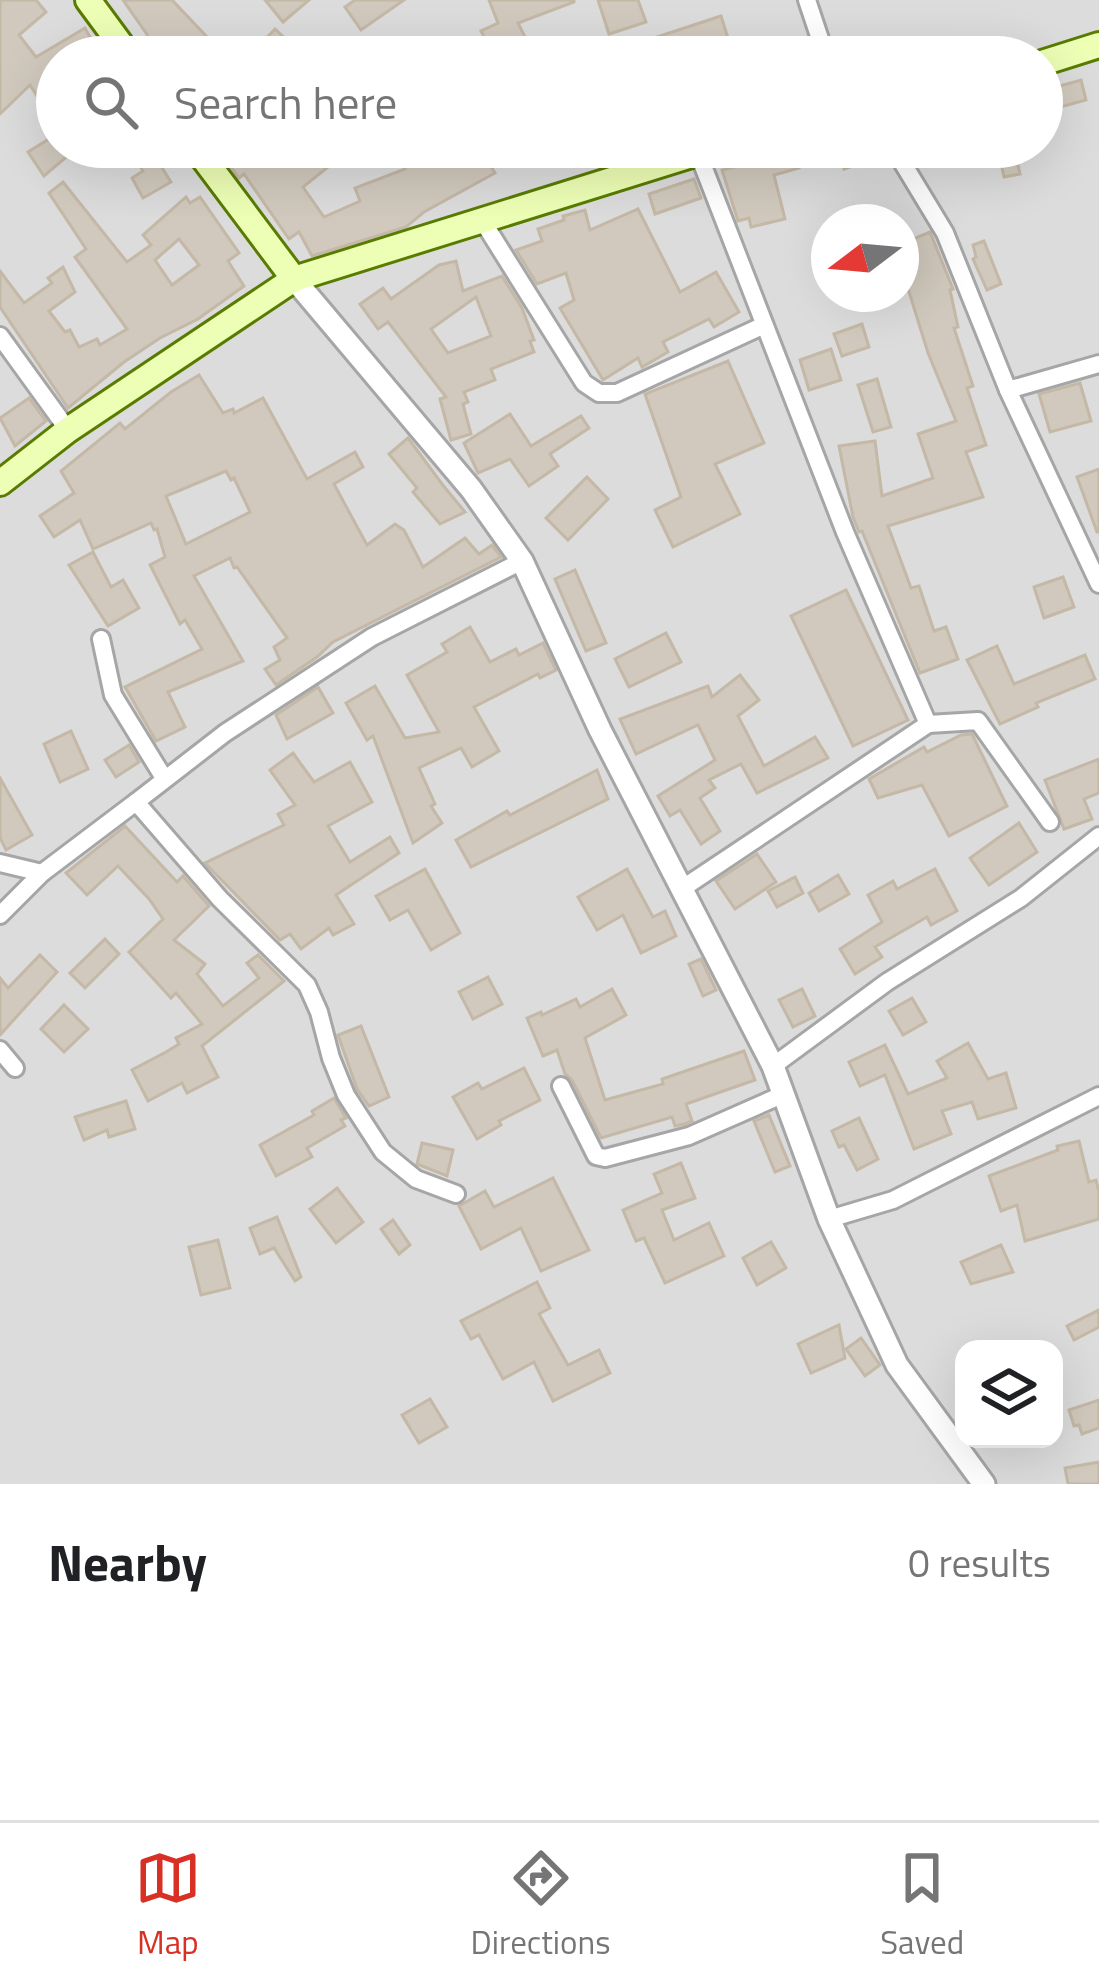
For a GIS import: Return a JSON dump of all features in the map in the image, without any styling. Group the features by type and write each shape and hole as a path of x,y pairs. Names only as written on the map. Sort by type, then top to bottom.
{"main road":[{"path":"88,0 115,36"},
{"path":"1063,56 1099,45"},
{"path":"211,168 295,279"},
{"path":"0,483 68,430 295,279 650,168"}],"street":[{"path":"807,0 819,36"},
{"path":"714,168 762,326 928,724"},
{"path":"906,168 945,232 1008,390 1099,584"},
{"path":"482,220 563,354 584,383 599,393 617,393 762,326"},
{"path":"295,279 471,489 522,561 600,730 773,1066 830,1219 897,1365 984,1484"},
{"path":"0,335 68,430"},
{"path":"1008,390 1099,364"},
{"path":"0,915 42,873 164,778 373,637 522,561"},
{"path":"101,639 113,695 164,778"},
{"path":"683,888 928,724 978,721 1050,822"},
{"path":"136,802 207,886 307,985 346,1095 383,1153 416,1179 457,1193"},
{"path":"773,1066 887,982 1021,898 1099,836"},
{"path":"0,862 42,873"},
{"path":"0,1051 15,1068"},
{"path":"561,1086 589,1146 596,1156 605,1158 689,1136 782,1095"},
{"path":"830,1219 893,1200 1099,1096"}],"shaded area":[{"path":"0,0 1099,0 1099,1484 0,1484"}],"building":[{"path":"0,0 36,0 46,12 19,35 36,57 36,94 30,85 0,114"},
{"path":"123,0 172,0 206,36 148,36"},
{"path":"265,0 309,0 283,22"},
{"path":"355,0 404,0 361,30 345,7"},
{"path":"489,0 574,0 518,23 524,36 484,36 481,31 498,23"},
{"path":"598,0 638,0 646,22 609,34"},
{"path":"721,16 727,36 660,36"},
{"path":"1081,80 1086,100 1063,106 1063,85"},
{"path":"162,168 171,182 143,198 132,178"},
{"path":"232,168 327,168 303,187 324,217 360,201 355,188 404,168 492,168 495,173 406,227 312,256 299,232 289,239 244,174 239,178"},
{"path":"799,168 774,175 785,219 751,227 749,218 738,221 722,170"},
{"path":"1002,168 1019,168 1020,174 1004,177"},
{"path":"694,179 701,198 655,214 649,194"},
{"path":"63,182 127,262 151,245 143,235 186,197 190,203 200,197 239,253 228,261 244,286 124,362 68,408 0,307 0,271 24,303 52,283 48,278 63,267 75,292 49,311 65,332 70,330 79,347 97,339 100,345 127,329 75,257 86,249 49,193","holes":["179,239 199,265 172,285 155,260"]},
{"path":"638,209 680,292 716,272 739,312 714,327 709,319 663,342 668,352 642,367 638,358 603,380 560,308 574,300 566,273 537,284 516,250 542,241 538,229 564,220 563,216 585,210 590,230"},
{"path":"930,232 953,289 958,327 954,328 986,445 966,452 983,497 888,526 911,588 919,586 934,631 946,627 958,659 920,673 853,517 839,446 875,441 882,496 933,478 918,434 956,421 915,312 919,312 919,237"},
{"path":"984,241 1001,284 987,290 973,259 973,245"},
{"path":"456,261 463,291 502,276 534,340 530,341 534,352 491,369 495,380 464,392 471,434 451,440 440,399 446,397 388,322 378,329 360,304 383,288 391,299 439,265","holes":["476,297 491,336 448,353 431,329"]},
{"path":"862,324 869,347 842,356 834,334"},
{"path":"831,349 841,380 809,390 800,360"},
{"path":"728,361 764,443 715,464 740,514 673,547 655,510 681,497 645,394"},
{"path":"199,375 223,413 233,409 234,413 263,398 307,479 355,452 363,467 334,484 367,545 395,524 404,530 423,567 465,538 479,554 492,545 501,557 333,642 276,685 265,669 280,660 274,647 287,638 237,567 230,558 194,576 243,661 168,692 185,727 156,741 125,687 202,649 185,620 180,624 150,565 165,557 157,529 151,523 93,549 80,520 54,537 40,516 74,493 61,471 120,423 125,429","holes":["226,471 234,478 250,512 186,544 166,496"]},
{"path":"877,379 891,427 873,432 858,385"},
{"path":"1080,383 1091,421 1050,432 1039,394"},
{"path":"29,398 46,421 15,446 0,418"},
{"path":"510,414 531,446 581,416 589,428 550,454 558,466 529,486 510,459 478,473 464,443"},
{"path":"408,438 465,512 440,524 413,492 417,488 389,454"},
{"path":"1099,469 1099,532 1097,532 1077,477"},
{"path":"587,477 608,499 568,540 546,518"},
{"path":"93,552 111,587 123,580 139,608 108,626 69,565"},
{"path":"575,570 606,643 586,651 555,579"},
{"path":"1063,577 1074,607 1044,618 1034,587"},
{"path":"846,590 908,720 853,746 791,616"},
{"path":"470,627 490,662 543,643 556,670 540,678 538,674 474,707 499,751 472,767 461,748 419,768 442,823 413,843 373,736 367,740 346,703 375,686 405,738 439,732 407,675 447,652 442,644"},
{"path":"666,633 681,662 629,687 615,659"},
{"path":"997,646 1014,684 1085,655 1095,679 1000,724 967,660"},
{"path":"740,675 759,700 738,716 764,766 815,737 828,758 757,793 741,764 709,780 715,788 700,798 720,831 701,844 680,810 670,816 658,796 715,760 698,725 636,754 620,719 708,686 712,697"},
{"path":"318,687 333,713 287,739 276,715"},
{"path":"71,731 88,769 60,782 44,744"},
{"path":"972,734 1007,806 949,836 922,785 878,798 869,779 924,747 927,752"},
{"path":"129,745 139,762 116,777 105,760"},
{"path":"293,753 314,782 350,762 372,802 328,826 350,862 390,837 399,853 336,895 354,924 333,935 329,928 301,949 290,934 280,940 205,863 284,825 278,814 295,805 270,770"},
{"path":"1099,759 1099,793 1084,799 1092,819 1064,829 1045,780"},
{"path":"597,770 608,799 471,867 456,840"},
{"path":"0,778 32,835 6,850 0,838"},
{"path":"1019,823 1037,852 989,885 970,858"},
{"path":"125,826 177,882 183,876 209,906 174,940 205,964 197,974 223,1006 259,978 247,963 258,955 284,981 202,1046 218,1077 187,1093 182,1083 148,1101 132,1070 179,1044 176,1038 202,1024 176,993 171,998 129,952 163,919 149,899 118,866 87,895 66,873"},
{"path":"757,854 776,882 735,909 716,881"},
{"path":"425,869 460,933 431,950 408,910 390,920 376,896"},
{"path":"627,869 653,917 665,911 676,936 641,953 623,915 597,930 578,897"},
{"path":"935,869 957,911 931,925 927,917 875,947 882,957 855,974 840,949 882,922 868,895 893,881 897,889"},
{"path":"838,875 849,894 819,911 809,893"},
{"path":"795,877 803,893 777,907 768,891"},
{"path":"105,939 119,954 85,988 70,973"},
{"path":"40,955 57,972 0,1035 0,978 8,988"},
{"path":"701,959 716,990 703,996 689,964"},
{"path":"488,977 502,1004 473,1019 459,992"},
{"path":"612,989 626,1015 585,1038 605,1100 663,1084 662,1079 744,1051 755,1080 686,1104 692,1121 685,1124 675,1126 672,1117 601,1138 557,1050 543,1056 527,1018 576,999 580,1007"},
{"path":"802,989 815,1016 793,1027 779,1000"},
{"path":"912,998 926,1022 903,1035 889,1011"},
{"path":"64,1005 88,1029 64,1052 41,1029"},
{"path":"361,1026 389,1097 369,1106 357,1089 338,1035"},
{"path":"968,1043 988,1079 1006,1073 1016,1108 978,1119 972,1102 942,1111 951,1134 914,1149 885,1075 860,1086 849,1062 885,1045 908,1094 947,1078 937,1061"},
{"path":"524,1068 540,1100 499,1121 501,1125 477,1139 453,1097"},
{"path":"334,1098 346,1118 341,1120 345,1126 307,1148 312,1157 276,1176 260,1145 314,1115 312,1111"},
{"path":"126,1101 135,1129 109,1137 107,1130 84,1140 75,1117"},
{"path":"769,1115 790,1166 775,1172 754,1121"},
{"path":"859,1118 878,1159 857,1170 832,1131"},
{"path":"1079,1141 1089,1182 1096,1180 1099,1219 1025,1241 1017,1205 1001,1211 989,1176"},
{"path":"422,1143 453,1150 447,1176 417,1164"},
{"path":"681,1163 695,1198 662,1210 674,1240 709,1223 724,1256 665,1283 644,1238 636,1241 623,1210 662,1193 654,1174"},
{"path":"553,1178 589,1250 541,1271 521,1228 481,1249 459,1206 485,1191 494,1207"},
{"path":"337,1188 363,1222 336,1243 310,1209"},
{"path":"277,1217 301,1277 295,1281 274,1248 260,1254 250,1228"},
{"path":"393,1220 410,1245 399,1254 381,1229"},
{"path":"218,1240 230,1288 201,1295 189,1247"},
{"path":"771,1242 786,1268 757,1285 743,1258"},
{"path":"1001,1245 1013,1272 971,1284 961,1262"},
{"path":"537,1282 550,1308 539,1314 568,1365 599,1350 610,1373 553,1401 534,1362 503,1379 479,1335 471,1339 461,1321"},
{"path":"1099,1310 1099,1327 1074,1340 1067,1326"},
{"path":"839,1325 845,1358 811,1373 798,1344"},
{"path":"861,1338 880,1365 865,1376 846,1349"},
{"path":"430,1399 447,1427 419,1443 402,1415"},
{"path":"1099,1400 1099,1428 1082,1434 1069,1410"},
{"path":"1099,1462 1099,1484 1068,1484 1065,1468"}]}
